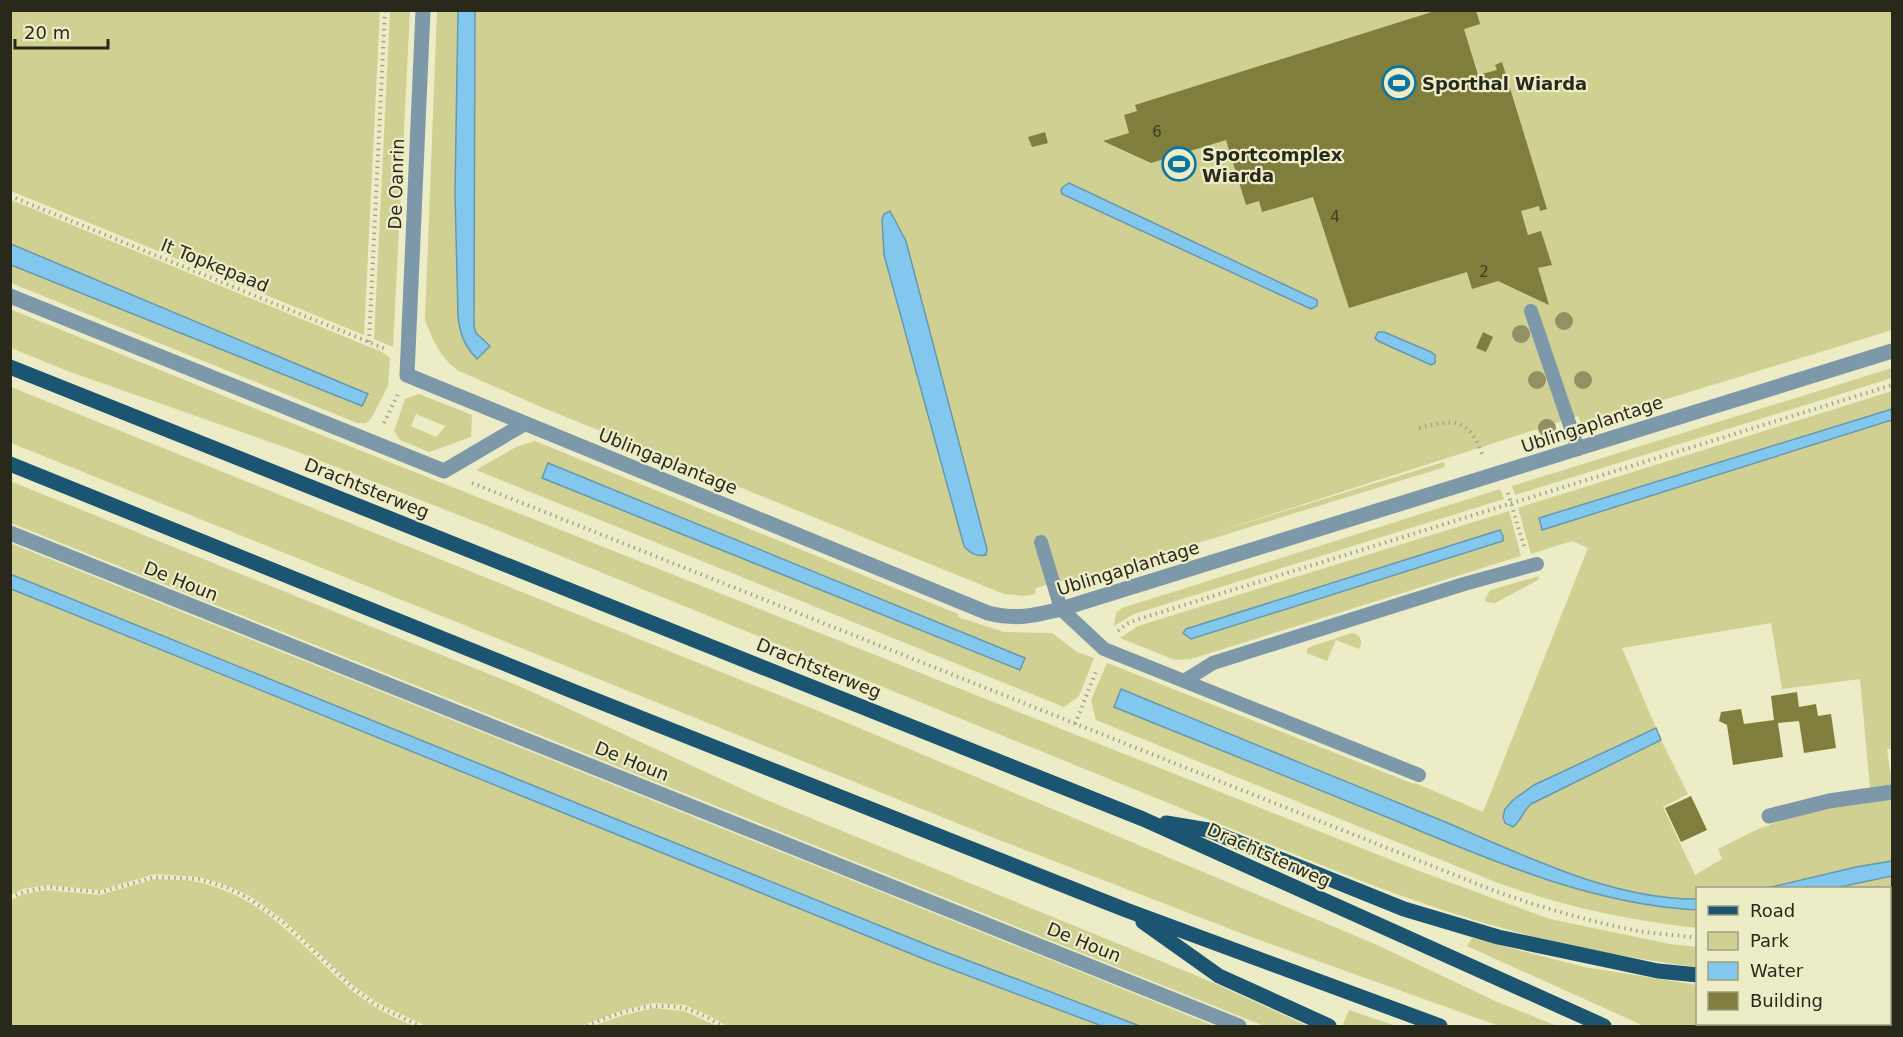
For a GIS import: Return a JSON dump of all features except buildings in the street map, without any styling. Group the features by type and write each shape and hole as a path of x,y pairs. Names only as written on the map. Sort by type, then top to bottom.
{"main road":[{"name":"Drachtsterweg","path":"10,367 1143,819 1604,1026"},
{"path":"10,464 559,686 1126,910 1440,1026"},
{"path":"1143,819 1208,830 1404,909 1498,937 1658,971 1696,975"},
{"path":"1126,910 1219,976 1329,1026"}],"street":[{"name":"De Oanrin","path":"409,358 423,10"},
{"path":"10,297 444,471 524,424"},
{"name":"Ublingaplantage","path":"407,375 988,613 1008,618 1030,617 1061,609 1893,351"},
{"path":"407,375 409,358"},
{"name":"De Houn","path":"10,533 1239,1026"},
{"path":"1768,816 1829,801 1893,792"}],"lane":[{"path":"1530,311 1578,448"},
{"path":"1041,542 1061,609 1104,649 1419,775"},
{"path":"1184,681 1213,663 1373,612 1534,565"}],"path":[{"path":"369,342 385,10"},
{"name":"It Topkepaad","path":"10,196 409,358"},
{"path":"374,443 407,375"},
{"path":"1075,724 1104,649 1126,624 1893,385"},
{"path":"1419,428 1446,421 1465,425 1475,435 1483,456 1502,474 1534,565"},
{"path":"444,471 1495,891 1537,906 1640,931 1696,938"},
{"path":"10,897 47,887 100,892 155,877 199,879 226,887 249,898 284,922 353,988 376,1005 420,1026"},
{"path":"586,1026 654,1006 684,1008 722,1026"}],"green space":[{"path":"10,11 380,11 364,335 11,191"},
{"path":"390,11 410,11 393,347 374,339"},
{"name":"Sportcomplex Wiarda","path":"437,11 458,11 455,193 463,332 468,11 1892,11 1892,330 1582,425 1578,416 1207,535 1444,462 1445,467 1068,583 1064,580 1036,588 1035,594 1025,596 1004,594 546,409 452,366 434,341 425,320"},
{"path":"11,200 382,352 390,358 388,386 371,419 366,423 357,423 11,283 10,265 361,406 368,394 11,244"},
{"path":"10,309 1419,871 1550,919 1670,944 1696,947 1696,967 1559,943 1491,925 1409,899 502,532 290,449 70,372 11,348"},
{"path":"1892,368 1892,378 1515,495 1512,486"},
{"path":"11,387 821,712 1375,944 1493,1000 1557,1026 1499,1026 1251,937 999,840 11,443"},
{"path":"1892,391 1892,409 1539,518 1543,530 1892,420 1892,749 1887,749 1890,771 1892,771 1892,785 1870,788 1860,679 1782,689 1771,623 1622,648 1656,728 1534,785 1518,823 1524,810 1531,804 1661,740 1688,794 1663,807 1695,875 1722,859 1718,849 1758,829 1806,812 1892,796 1892,861 1771,887 1696,887 1696,899 1631,892 1564,872 1122,690 1114,706 1504,865 1589,892 1645,904 1696,910 1696,928 1646,921 1572,906 1498,883 1096,720 1091,700 1107,663 1415,783 1483,812 1588,548 1572,541 1531,554 1518,508"},
{"path":"419,394 472,415 471,437 429,452 400,440 394,431 405,399","holes":["416,414 445,426 436,437 411,426"]},
{"path":"535,441 958,614 958,617 1004,632 1052,633 1077,652 1094,658 1079,696 1064,707 476,470 516,447","holes":["548,463 1024,658 1020,670 542,478"]},
{"path":"10,481 526,689 764,799 1207,980 1308,1026 1264,1026 11,523"},
{"path":"1500,489 1504,499 1134,614 1114,626 1116,613 1122,608"},
{"path":"1509,511 1521,556 1191,659 1175,660 1120,638 1138,626","holes":["1503,541 1191,639 1187,637"]},
{"path":"10,543 1214,1026 1140,1026 935,948 11,574"},
{"path":"1539,576 1538,580 1495,603 1485,600 1491,590"},
{"path":"10,589 929,961 1102,1026 727,1026 685,1005 654,1003 623,1010 581,1026 426,1026 378,1003 354,986 285,921 250,896 226,885 200,877 155,874 100,890 47,885 22,889 11,895"},
{"path":"1352,633 1360,639 1359,649 1336,640 1327,661 1307,653 1310,647"},
{"path":"1892,876 1891,894 1891,887 1840,887"},
{"path":"155,879 202,883 246,901 282,926 357,995 380,1010 414,1026 11,1026 11,900 24,894 47,890 100,895"},
{"path":"1892,913 1892,988 1891,988"},
{"path":"1472,938 1584,967 1696,985 1696,1025 1891,1025 1891,1006 1892,1026 1644,1026 1467,946"},
{"path":"654,1008 684,1011 717,1026 593,1026"},
{"path":"1349,1010 1396,1026 1343,1024"}],"water":[{"path":"475,10 474,326 476,333 490,346 477,359 461,334 458,316 455,193 458,11"},
{"path":"1069,183 1317,300 1317,306 1311,309 1062,194 1061,190"},
{"path":"890,211 906,241 987,549 986,555 974,554 964,546 884,255 882,219 884,214"},
{"path":"10,244 368,394 362,406 11,265"},
{"path":"1378,332 1384,332 1431,352 1435,355 1435,363 1431,365 1378,341 1375,338"},
{"path":"1892,409 1892,420 1542,530 1539,518"},
{"path":"548,463 1025,658 1020,670 542,478"},
{"path":"1500,530 1503,541 1191,639 1183,633 1186,629"},
{"path":"10,574 935,948 1140,1026 1102,1026 929,961 11,589"},
{"path":"1121,689 1564,872 1631,892 1696,899 1696,910 1617,899 1501,864 1114,707"},
{"path":"1656,728 1661,740 1531,804 1513,827 1505,823 1503,817 1505,809 1513,800 1534,785"},
{"path":"1892,861 1892,876 1840,887 1771,887"}],"place":[{"name":"Sporthal Wiarda","path":"1399,83"},
{"name":"Sportcomplex Wiarda","path":"1179,164"}]}
